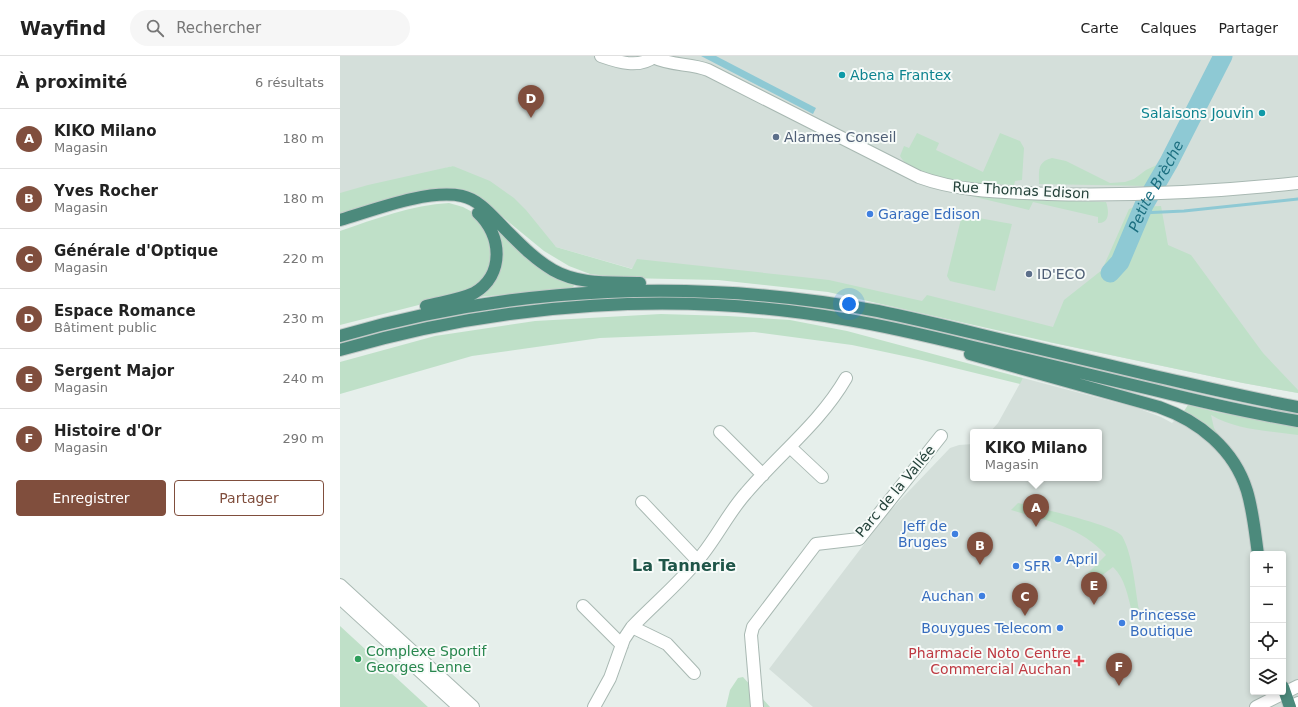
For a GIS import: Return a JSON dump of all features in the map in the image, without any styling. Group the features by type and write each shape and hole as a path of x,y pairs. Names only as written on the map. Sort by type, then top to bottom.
{"highway":[{"path":"340,220 426,196 443,194 462,196 473,200 482,206 534,257 565,276 594,281 651,284 805,300 888,313 1209,389 1298,407"},
{"path":"340,227 413,205 448,200 465,204 479,213 491,228 496,243 496,260 493,270 486,283 474,292 464,297 409,311 353,332"},
{"path":"340,336 431,313 474,305 535,297 633,290 708,291"},
{"path":"340,350 407,332 472,320 536,311 609,305 677,304 732,306 806,314 868,323 1256,414 1298,421"},
{"path":"868,323 1159,407 1192,422 1223,448 1241,475 1251,506 1258,551"},
{"path":"1286,695 1290,707"}],"street":[{"path":"601,56 613,60 632,63 643,62 654,57"},
{"name":"Rue Thomas Edison","path":"654,57 667,63 693,65 708,70 919,177 938,184 966,189 1092,195 1161,193 1298,183"},
{"path":"594,707 610,678 622,645 632,627 698,561 742,498 825,408 838,392 846,378"},
{"path":"720,432 763,475"},
{"name":"Parc de la Vallée","path":"757,707 751,636 753,627 816,544 859,539 940,436"},
{"path":"790,447 822,477"},
{"path":"642,502 698,561"},
{"path":"340,585 473,707"},
{"path":"340,598 459,707"},
{"path":"583,606 622,645"},
{"path":"632,627 667,644 694,673"},
{"path":"1286,689 1298,686"},
{"path":"1256,707 1276,695"},
{"path":"1290,707 1298,703"}],"shaded area":[{"path":"340,56 1298,56 1298,393 1243,383 1049,342 1051,334 803,280 633,269 556,247 453,166 340,197"},
{"path":"1023,378 1137,408 1172,423 1187,408 1298,431 1298,707 813,707 769,669 887,514 950,448 959,445 970,444 970,481 1102,481 1102,429 993,429 998,423"}],"green space":[{"path":"917,133 939,143 936,150 983,172 1000,133 1020,141 1024,148 1022,180 1015,181 1014,185 969,182 935,177 920,172 908,165 900,156 904,146 909,148"},
{"path":"1052,158 1066,161 1110,183 1125,182 1134,179 1146,170 1159,164 1147,186 1039,184 1039,171 1041,164"},
{"path":"453,166 490,181 514,198 526,210 556,247 632,269 637,259 829,280 922,301 927,295 1053,327 1064,300 1102,270 1129,209 1134,207 1161,206 1168,245 1191,255 1263,353 1298,390 1298,393 1243,383 1049,342 828,292 718,280 625,278 590,274 569,266 544,251 482,200 458,190 433,189 340,214 340,193 368,185"},
{"path":"971,196 1106,202 1108,216 1105,221 1098,223 1098,217 1033,202 1029,210"},
{"path":"449,203 463,207 476,214 492,239 490,267 480,283 458,295 340,325 340,231 380,217 407,210 435,204"},
{"path":"962,215 1012,224 995,291 950,281 947,276"},
{"path":"495,223 573,283 573,288 479,297 501,245"},
{"path":"661,314 790,320 847,331 1023,378 1020,384 918,359 852,345 754,332 600,338 472,356 340,394 340,362 435,336 535,321"},
{"path":"1188,405 1216,412 1298,427 1298,435 1242,427 1211,415 1214,428 1222,440 1184,411"},
{"path":"1018,503 1057,512 1090,522 1105,527 1122,536 1129,553 1139,610 1132,612 1123,582 1113,567 1092,583 1085,576 1106,555 1096,545 1074,531 1050,521 1011,510"},
{"name":"Complexe Sportif Georges Lenne","path":"340,626 428,707 340,707"},
{"path":"743,677 770,707 726,707 730,690 738,678"}],"water":[{"path":"701,56 716,56 816,108 813,114"}],"waterway":[{"name":"Petite Brèche","path":"1110,273 1120,262 1144,205 1169,162 1223,56"},
{"path":"1141,213 1184,211 1298,199"}],"place":[{"name":"Abena Frantex","path":"842,75"},
{"name":"Salaisons Jouvin","path":"1262,113"},
{"name":"Espace Romance","path":"531,118"},
{"name":"Alarmes Conseil","path":"776,137"},
{"name":"Garage Edison","path":"870,214"},
{"name":"ID'ECO","path":"1029,274"},
{"name":"KIKO Milano","path":"1036,527"},
{"name":"Jeff de Bruges","path":"955,534"},
{"name":"April","path":"1058,559"},
{"name":"Yves Rocher","path":"980,565"},
{"name":"SFR","path":"1016,566"},
{"name":"Auchan","path":"982,596"},
{"name":"Sergent Major","path":"1094,605"},
{"name":"Générale d'Optique","path":"1025,616"},
{"name":"Princesse Boutique","path":"1122,623"},
{"name":"Bouygues Telecom","path":"1060,628"},
{"name":"Complexe Sportif Georges Lenne","path":"358,659"},
{"name":"Pharmacie Noto Centre Commercial Auchan","path":"1079,661"},
{"name":"Histoire d'Or","path":"1119,686"}],"district":[{"name":"La Tannerie","path":"684,565"}]}
